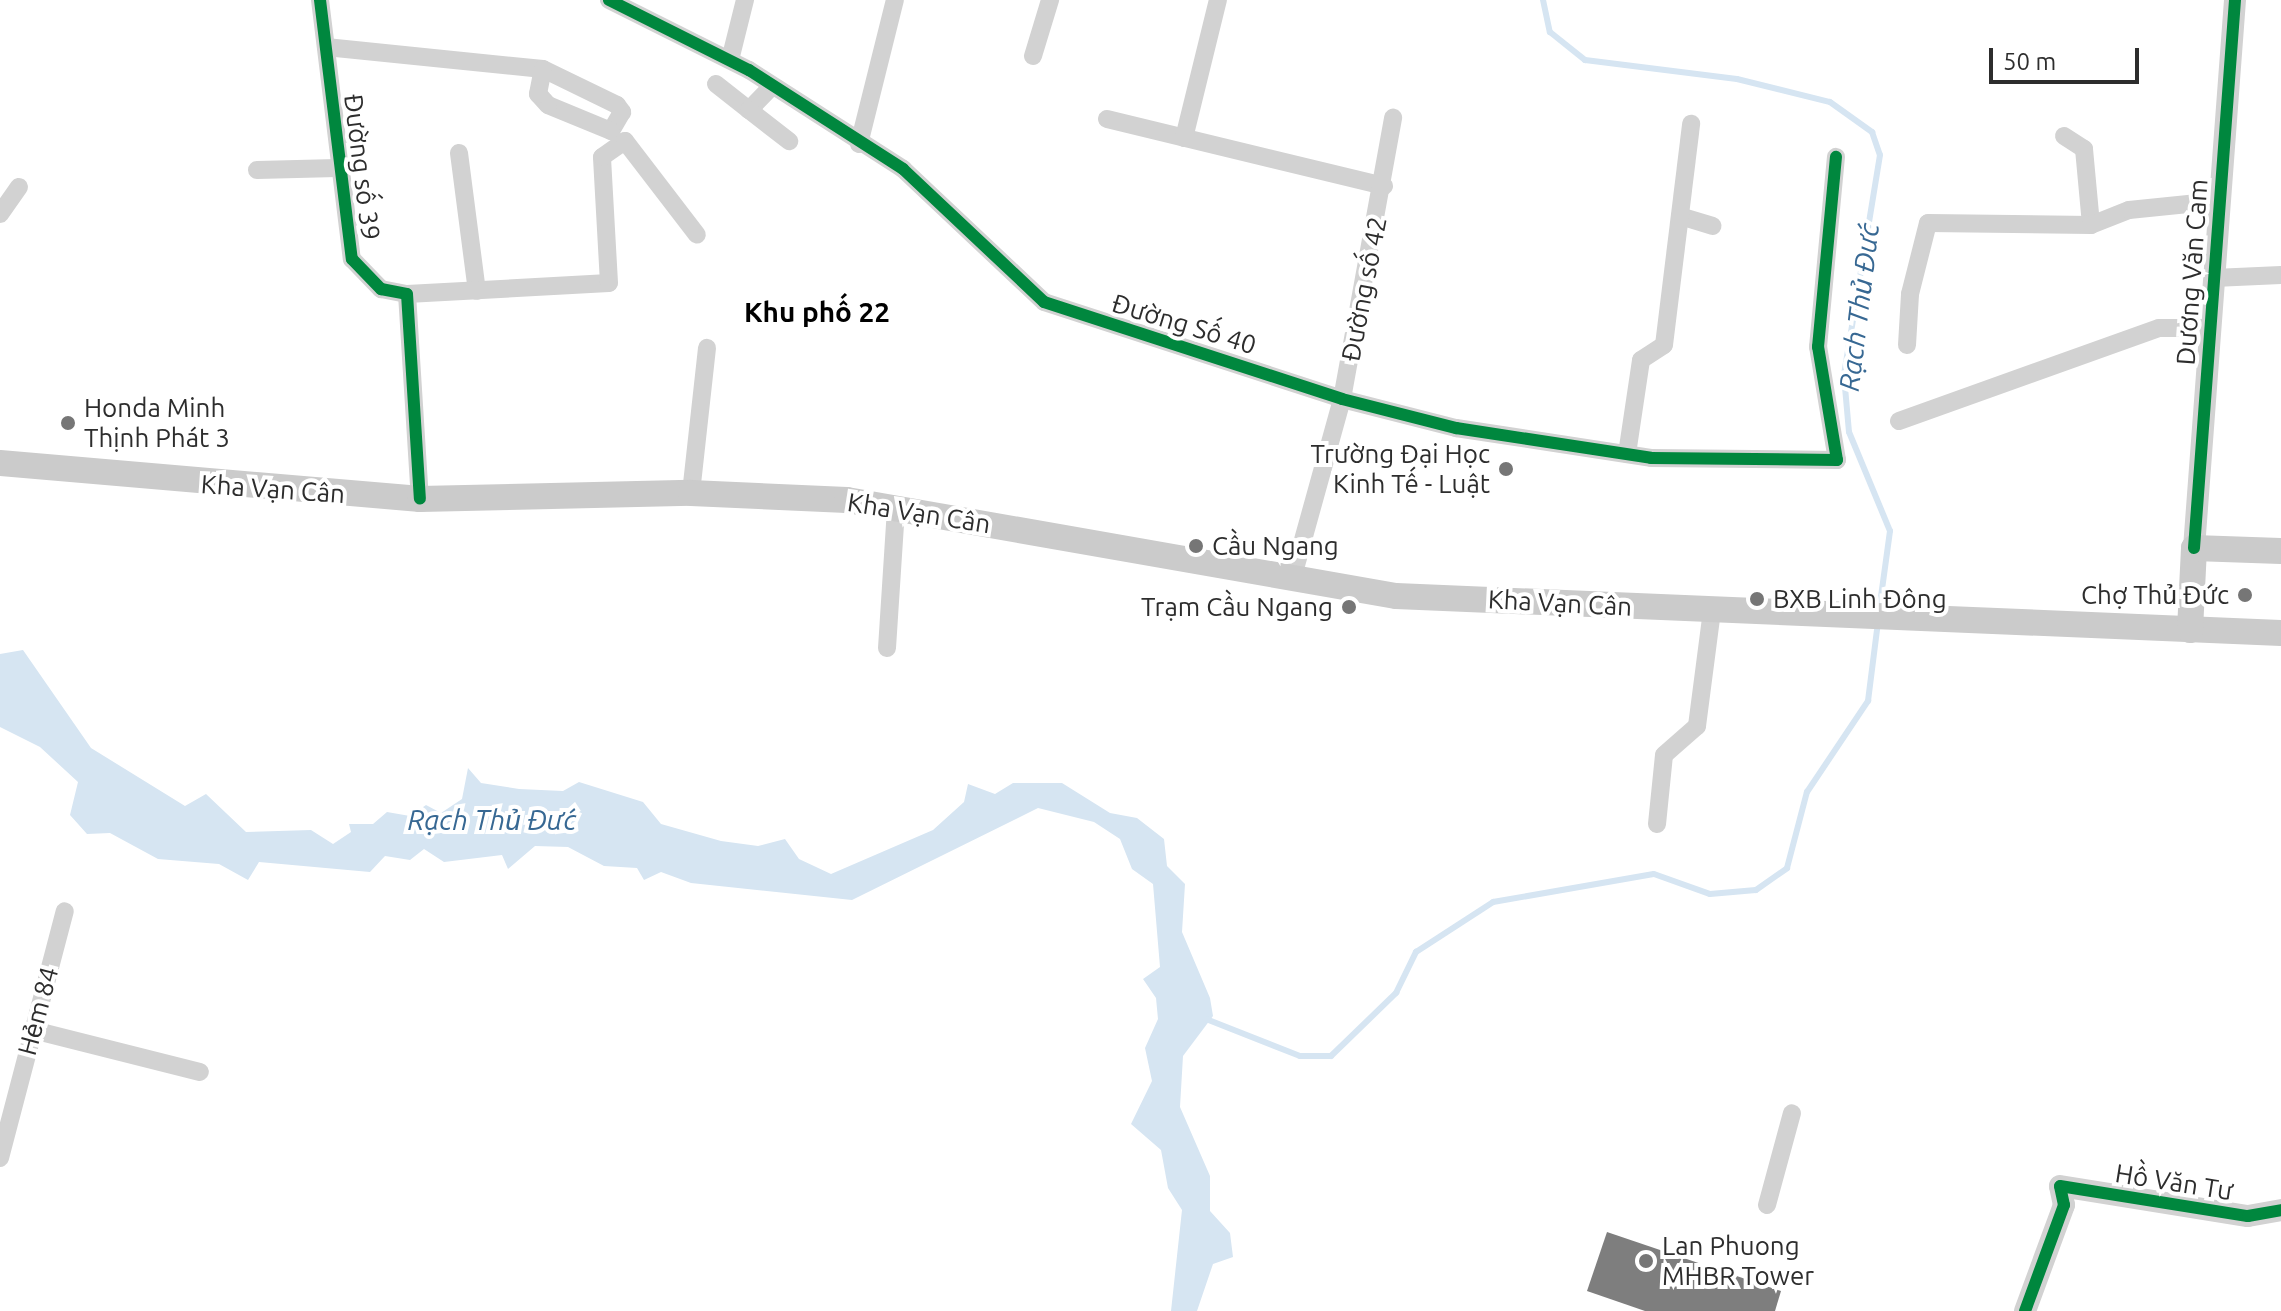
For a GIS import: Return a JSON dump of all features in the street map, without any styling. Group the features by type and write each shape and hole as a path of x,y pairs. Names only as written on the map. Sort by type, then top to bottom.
{"main road":[{"name":"Kha Vạn Cân","path":"0,463 420,499 691,493 896,508 1396,596 2190,630"},
{"path":"2194,548 2281,551"},
{"name":"Dương Văn Cam","path":"2190,630 2194,548"},
{"path":"2190,630 2281,633"}],"street":[{"name":"Đường số 39","path":"320,0 337,168 352,259 381,289 407,294"},
{"name":"Đường Số 40","path":"609,0 730,60 903,169 1044,302 1342,399 1456,428 1627,454 1837,460 1818,347 1836,157"},
{"path":"730,60 745,0"},
{"path":"859,144 895,0"},
{"path":"1033,56 1050,0"},
{"path":"1184,138 1218,0"},
{"name":"Dương Văn Cam","path":"2194,548 2235,0"},
{"path":"326,47 543,69"},
{"path":"716,84 789,141"},
{"path":"749,110 772,86"},
{"name":"Đường số 42","path":"1293,576 1342,399 1384,186 1393,118"},
{"name":"Đường số 42","path":"1107,119 1384,186"},
{"path":"1627,454 1641,360 1664,345 1691,124"},
{"path":"2064,136 2084,149 2091,225"},
{"path":"420,499 407,294 609,283 602,157 625,141 697,235"},
{"path":"459,153 477,291"},
{"path":"257,170 337,168"},
{"path":"0,214 19,187"},
{"path":"1907,345 1910,294 1928,223 2091,225 2129,210 2218,201"},
{"path":"1680,216 1712,226"},
{"path":"2214,278 2281,275"},
{"path":"1899,421 2146,331 2209,328"},
{"path":"691,493 707,348"},
{"path":"887,648 896,508"},
{"path":"1657,824 1664,755 1697,726 1712,610"},
{"name":"Hẻm 84","path":"0,1158 65,911"},
{"path":"33,1030 200,1072"},
{"path":"1767,1205 1792,1113"},
{"name":"Hồ Văn Tư","path":"2025,1311 2064,1205 2060,1186 2248,1216 2281,1210"}],"water":[{"name":"Rạch Thủ Đức","path":"23,650 91,748 185,806 206,794 246,832 311,830 333,844 351,832 349,824 373,824 387,812 410,816 426,805 441,813 462,799 468,768 481,783 519,789 563,791 579,782 643,802 661,824 721,841 758,846 785,839 799,859 831,874 933,830 964,802 968,784 995,794 1013,783 1062,783 1110,813 1137,818 1164,839 1167,866 1185,884 1182,932 1210,998 1213,1016 1183,1056 1180,1107 1210,1176 1210,1211 1230,1233 1233,1257 1213,1264 1197,1311 1171,1311 1182,1210 1168,1188 1161,1150 1131,1124 1152,1081 1145,1048 1158,1019 1156,998 1143,979 1160,967 1153,884 1132,869 1120,839 1094,822 1038,808 852,900 691,883 661,872 644,880 637,868 604,866 568,847 535,846 508,869 502,855 444,862 424,849 410,860 385,856 370,872 259,862 248,880 219,864 158,859 110,833 87,834 70,815 78,782 40,747 0,727 0,654"}],"building":[{"name":"Lan Phuong MHBR Tower","path":"1607,1232 1781,1291 1775,1311 1645,1311 1587,1291"}],"waterway":[{"name":"Rạch Thủ Đức","path":"1543,0 1550,32 1585,60 1737,79 1830,102 1872,132 1880,155 1844,376 1849,432 1890,531 1879,611"},
{"name":"Rạch Thủ Đức","path":"1206,1019 1300,1056 1331,1056 1396,993 1416,952 1493,902 1654,874 1710,894 1756,890 1787,868 1807,792 1868,701 1878,622"}],"cycle path":[{"path":"320,0 352,259 381,289 407,294 420,499"},
{"path":"609,0 749,70 903,169 1044,302 1342,399 1456,428 1651,458 1837,460 1818,347 1836,157"},
{"path":"2194,548 2235,0"},
{"path":"2025,1311 2064,1205 2060,1186 2248,1216 2281,1210"}],"place":[{"name":"Honda Minh Thịnh Phát 3","path":"68,423"},
{"name":"Trường Đại Học Kinh Tế - Luật","path":"1506,469"},
{"name":"Cầu Ngang","path":"1196,546"},
{"name":"Chợ Thủ Đức","path":"2245,595"},
{"name":"BXB Linh Đông","path":"1757,599"},
{"name":"Trạm Cầu Ngang","path":"1349,607"},
{"name":"Lan Phuong MHBR Tower","path":"1646,1261"}],"district":[{"name":"Khu phố 22","path":"817,312"}]}
